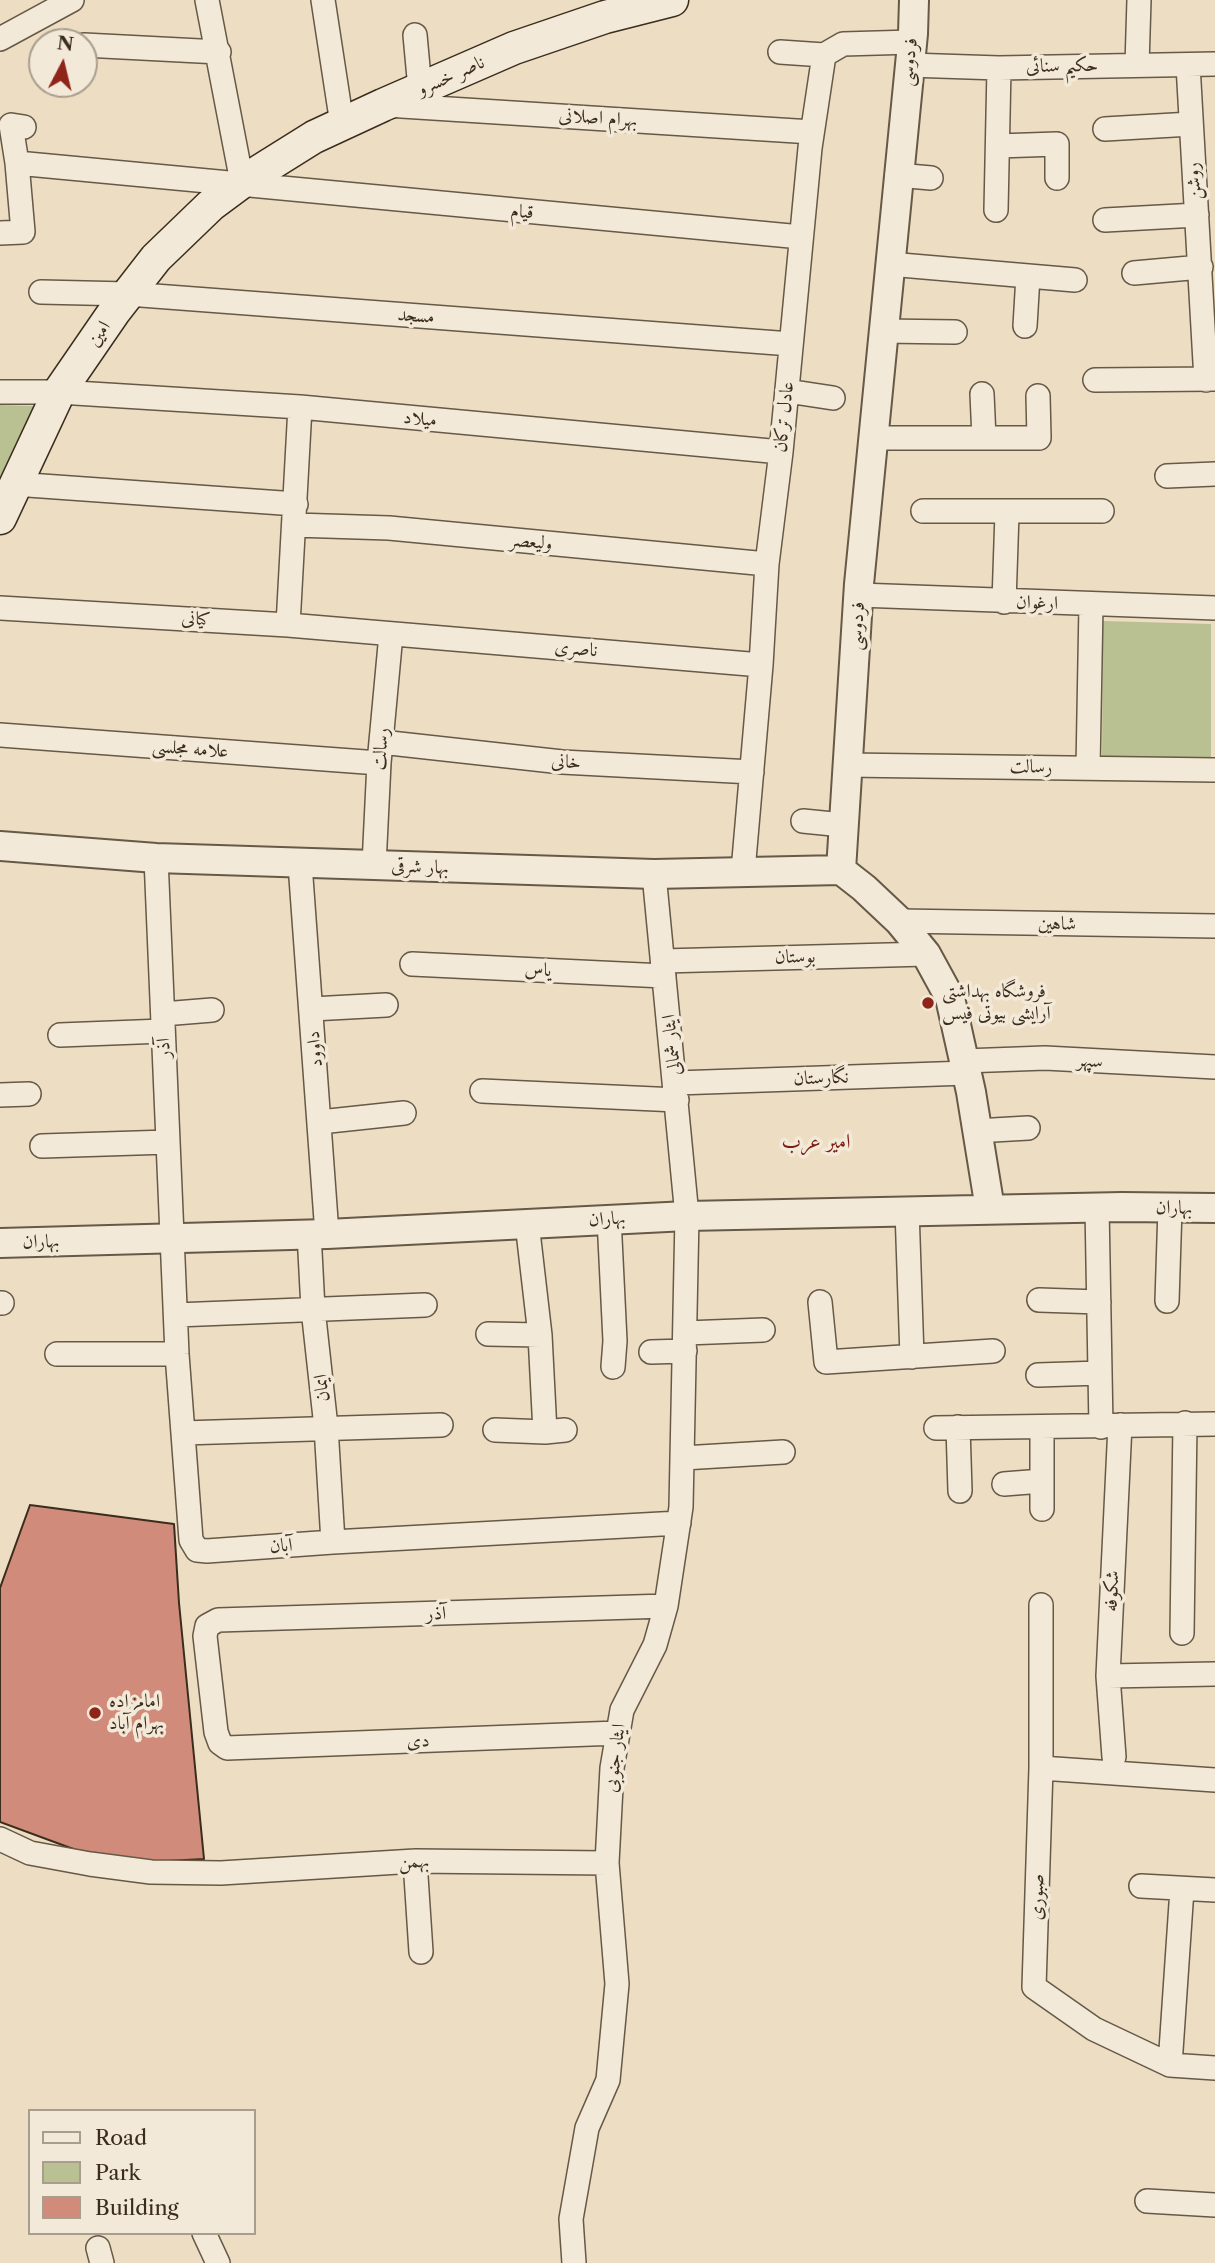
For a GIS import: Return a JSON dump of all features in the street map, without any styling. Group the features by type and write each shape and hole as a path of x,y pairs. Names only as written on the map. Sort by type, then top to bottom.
{"main road":[{"name":"ناصر خسرو","path":"242,183 314,137 604,8 672,0"},
{"name":"امین","path":"0,518 59,392 128,294 156,258 211,205 242,183"}],"street":[{"path":"0,39 35,10 72,0"},
{"path":"207,0 242,183"},
{"path":"323,0 342,124"},
{"name":"فردوسی","path":"841,870 859,596 914,0"},
{"path":"1137,65 1139,0"},
{"path":"415,35 420,89"},
{"path":"780,52 824,55 843,44 910,54"},
{"path":"98,46 219,52"},
{"name":"حکیم سنائی","path":"910,54 999,68 1215,64"},
{"name":"عادل ترکان","path":"743,871 767,564 781,453 812,132 824,55"},
{"name":"روشن","path":"1188,65 1191,124 1202,203 1201,267 1209,296 1211,379"},
{"path":"996,209 999,68"},
{"name":"بهرام اصلانی","path":"383,105 812,132"},
{"path":"1105,129 1191,124"},
{"path":"0,233 23,232 11,125 24,127"},
{"path":"998,146 1057,145 1057,178"},
{"name":"قیام","path":"17,163 802,237"},
{"path":"898,175 930,178"},
{"path":"1105,220 1202,203"},
{"path":"889,264 1075,280"},
{"path":"1134,273 1201,267"},
{"path":"1025,326 1028,276"},
{"name":"مسجد","path":"41,292 128,294 791,344"},
{"path":"883,331 955,332"},
{"path":"1095,380 1211,379"},
{"name":"میلاد","path":"0,391 59,392 300,407 781,453"},
{"path":"787,391 833,398"},
{"path":"982,394 984,438"},
{"path":"873,438 1039,438 1038,396"},
{"path":"288,625 300,407"},
{"path":"1167,476 1215,474"},
{"name":"ولیعصر","path":"14,484 295,514 389,528 767,564"},
{"path":"923,511 1101,511"},
{"path":"1004,602 1007,513"},
{"name":"ارغوان","path":"859,596 1215,608"},
{"path":"1088,768 1091,605"},
{"name":"کیانی","path":"0,608 288,625 391,634"},
{"name":"ناصری","path":"391,634 761,665"},
{"name":"رسالت","path":"374,865 380,752 391,634"},
{"name":"علامه مجلسی","path":"0,735 380,752"},
{"name":"خانی","path":"380,752 752,772"},
{"name":"رسالت","path":"847,765 1215,770"},
{"path":"803,821 843,825"},
{"name":"بهار شرقی","path":"0,846 156,858 654,874 841,870"},
{"name":"آذر","path":"156,858 173,1239"},
{"name":"داوود","path":"300,863 320,1122 318,1234"},
{"path":"841,870 899,921 926,954 950,998 990,1209"},
{"name":"ایثار شمالی","path":"654,874 687,1216"},
{"name":"شاهین","path":"899,921 1215,926"},
{"name":"بوستان","path":"664,968 926,954"},
{"name":"یاس","path":"412,964 664,968"},
{"path":"312,1009 386,1005"},
{"path":"60,1035 163,1023 212,1010"},
{"name":"سپهر","path":"965,1067 1045,1058 1215,1068"},
{"name":"نگارستان","path":"482,1091 677,1091 965,1067"},
{"path":"0,1095 29,1094"},
{"path":"320,1122 404,1113"},
{"path":"976,1131 1028,1128"},
{"path":"43,1146 168,1142"},
{"name":"شکوفه","path":"1097,1207 1100,1373 1111,1426 1108,1676 1114,1757"},
{"path":"1167,1301 1170,1208"},
{"name":"بهاران","path":"0,1242 318,1234 609,1218 907,1210 1215,1208"},
{"path":"907,1210 912,1356"},
{"name":"ایثار جنوبی","path":"575,2263 571,2219 587,2128 608,2080 617,1984 607,1863 612,1768 622,1710 655,1645 666,1606 679,1523 686,1342 687,1216"},
{"path":"609,1218 615,1341 612,1367"},
{"path":"495,1430 555,1431 527,1223"},
{"name":"ایمان","path":"318,1234 313,1309 326,1427 333,1542"},
{"name":"آبان","path":"173,1239 177,1354 191,1540 197,1550 679,1523"},
{"path":"1039,1300 1099,1302"},
{"path":"820,1302 826,1363 993,1352"},
{"path":"176,1315 425,1305"},
{"path":"651,1352 686,1342 763,1330"},
{"path":"488,1334 540,1335"},
{"path":"57,1354 177,1354"},
{"path":"1038,1375 1100,1373"},
{"path":"1182,1633 1185,1423"},
{"path":"960,1490 947,1427 1215,1424"},
{"path":"183,1433 441,1425"},
{"path":"1042,1427 1042,1509"},
{"path":"682,1458 783,1452"},
{"path":"1004,1484 1042,1481"},
{"name":"صبوری","path":"1041,1605 1041,1768 1034,1987 1094,2029 1170,2064 1215,2068"},
{"name":"آذر","path":"220,1743 216,1732 205,1636 207,1626 218,1620 666,1606"},
{"path":"1108,1676 1215,1674"},
{"name":"دی","path":"220,1743 227,1748 617,1734"},
{"path":"1041,1768 1215,1780"},
{"name":"بهمن","path":"0,1839 30,1853 151,1872 221,1873 415,1861 607,1863"},
{"path":"415,1861 421,1952"},
{"path":"1142,1886 1215,1890"},
{"path":"1170,2064 1182,1889"},
{"path":"1147,2201 1215,2205"},
{"path":"205,2235 218,2263"}],"green space":[{"path":"0,405 35,406 0,502"},
{"path":"1103,621 1211,624 1211,757 1102,758"}],"building":[{"name":"امامزاده بهرام آباد","path":"30,1505 174,1524 204,1859 147,1862 76,1850 0,1822 0,1588"}],"place":[{"name":"فروشگاه بهداشتی آرایشی بیوتی فیس","path":"928,1003"},
{"name":"امامزاده بهرام آباد","path":"95,1713"}],"district":[{"name":"امیر عرب","path":"816,1142"}]}
